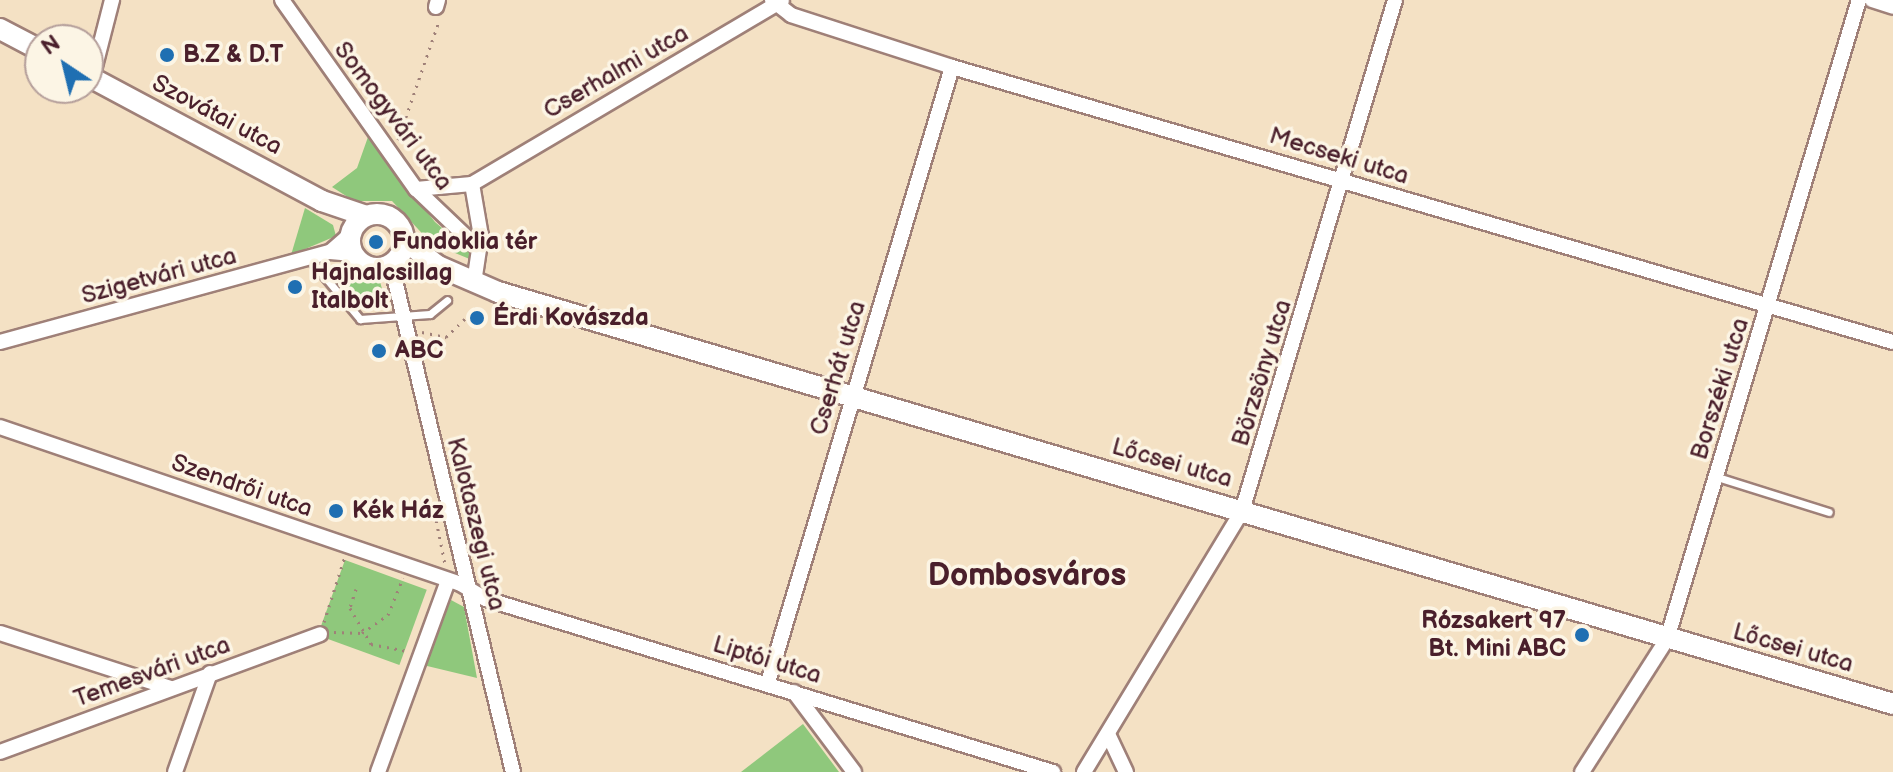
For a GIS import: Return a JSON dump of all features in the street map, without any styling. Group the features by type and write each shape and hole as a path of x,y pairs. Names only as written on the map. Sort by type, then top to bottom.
{"street":[{"path":"104,28 112,0"},
{"name":"Somogyvári utca","path":"282,0 416,189 479,249"},
{"name":"Börzsöny utca","path":"1084,772 1242,511 1395,0"},
{"name":"Borszéki utca","path":"1582,772 1667,639 1859,0"},
{"path":"1872,0 1893,7"},
{"name":"Mecseki utca","path":"777,2 952,67 1893,342"},
{"name":"Cserhalmi utca","path":"416,189 472,184 777,2"},
{"path":"0,29 24,42"},
{"name":"Cserhát utca","path":"768,682 952,67"},
{"name":"Szovátai utca","path":"104,84 322,201"},
{"path":"472,184 479,249 474,283"},
{"path":"322,201 366,216 393,220 393,258 352,244 322,201"},
{"path":"352,244 366,216"},
{"name":"Szigetvári utca","path":"0,342 352,244"},
{"name":"Lőcsei utca","path":"393,258 438,266 474,283 852,397 1893,704"},
{"name":"Kalotaszegi utca","path":"393,258 394,287 513,772"},
{"name":"Szendrői utca","path":"0,427 348,545 447,583 469,587"},
{"path":"378,772 447,583"},
{"name":"Liptói utca","path":"469,587 1053,772"},
{"path":"0,633 170,688"},
{"name":"Temesvári utca","path":"0,752 320,634"},
{"path":"175,772 210,673"},
{"path":"794,692 854,772"},
{"path":"1108,734 1126,772"}],"lane":[{"path":"309,258 350,314 402,319 430,314 447,300"},
{"path":"1717,477 1829,512"}],"path":[{"path":"391,155 440,24 437,4"},
{"path":"446,337 476,308"},
{"path":"348,545 320,634 362,633 388,615 408,567"},
{"path":"356,589 350,608 371,644 421,654"}],"green space":[{"path":"368,137 435,222 468,250 472,260 431,243 392,201 354,201 332,187 357,168"},
{"path":"305,208 333,225 336,236 291,255"},
{"path":"346,262 361,275 379,278 387,307 367,308 339,290 324,269"},
{"path":"345,560 427,590 399,665 318,635"},
{"path":"451,600 464,607 477,678 423,665"},
{"path":"803,724 839,772 741,772"}],"place":[{"name":"B.Z & D.T","path":"167,55"},
{"name":"Fundoklia tér","path":"376,242"},
{"name":"Hajnalcsillag Italbolt","path":"295,287"},
{"name":"Érdi Kovászda","path":"477,318"},
{"name":"ABC","path":"379,351"},
{"name":"Kék Ház","path":"336,511"},
{"name":"Rózsakert 97 Bt. Mini ABC","path":"1582,635"}],"district":[{"name":"Dombosváros","path":"1027,576"}]}
